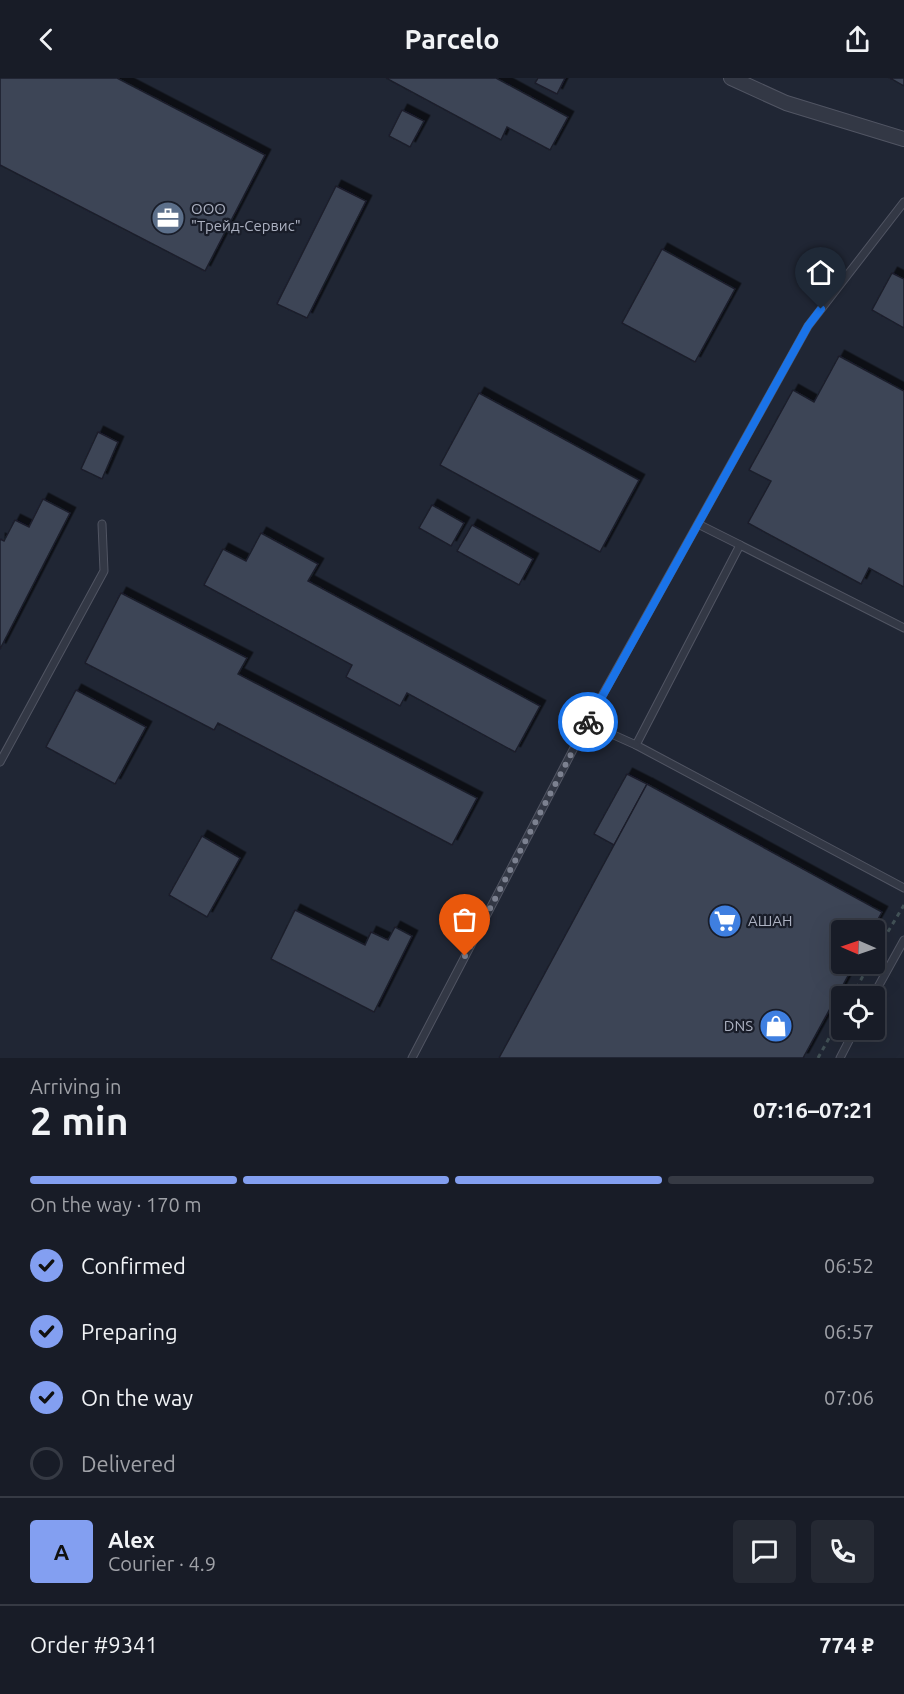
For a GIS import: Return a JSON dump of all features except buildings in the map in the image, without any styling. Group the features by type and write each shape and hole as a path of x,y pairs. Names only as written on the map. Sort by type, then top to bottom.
{"street":[{"path":"732,78 786,103 904,139"}],"lane":[{"path":"412,1058 587,723 808,326 904,202"},
{"path":"0,762 104,571 102,524"},
{"path":"698,524 904,628"},
{"path":"636,746 740,545"},
{"path":"587,723 636,746 904,888"},
{"path":"879,986 904,940"},
{"path":"840,1058 849,1040"}],"path":[{"path":"885,937 904,905"},
{"path":"818,1058 831,1035"}],"way so far":[{"path":"465,956 588,722"}],"place":[{"name":"ООО \"Трейд-Сервис\"","path":"168,218"},
{"name":"АШАН","path":"725,921"},
{"name":"DNS","path":"776,1026"}],"route":[{"path":"588,722 808,326 821,309"}]}
